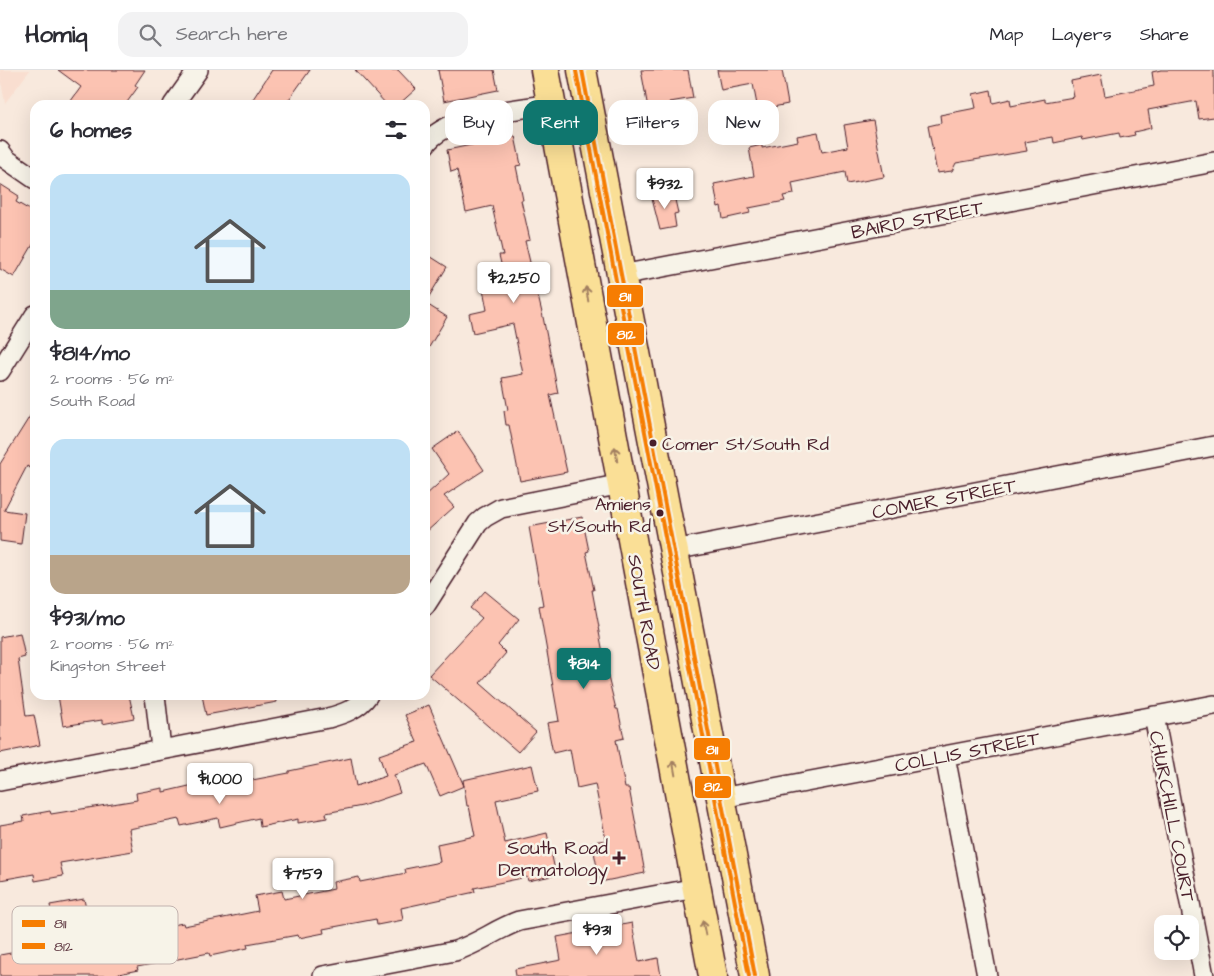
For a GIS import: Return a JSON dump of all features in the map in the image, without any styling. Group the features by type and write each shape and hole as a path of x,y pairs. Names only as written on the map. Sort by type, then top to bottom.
{"main road":[{"name":"SOUTH ROAD","path":"545,70 550,100"},
{"name":"SOUTH ROAD","path":"582,70 755,976"},
{"name":"SOUTH ROAD","path":"559,145 713,976"},
{"path":"696,888 737,881"}],"street":[{"path":"177,100 198,70"},
{"path":"430,139 436,132 458,121 523,109"},
{"path":"0,151 6,159 30,176"},
{"name":"BAIRD STREET","path":"621,275 1214,162"},
{"path":"0,371 30,322"},
{"name":"COMER STREET","path":"674,550 1214,446"},
{"path":"430,598 478,523 484,517 501,508 622,484"},
{"path":"156,700 161,750"},
{"path":"0,781 328,718 347,712 363,700"},
{"name":"COLLIS STREET","path":"721,798 1214,704"},
{"name":"CHURCHILL COURT","path":"1154,716 1204,976"},
{"path":"944,756 987,976"},
{"path":"323,976 455,951 472,946 500,928 519,921 696,888"}],"shaded area":[{"path":"0,70 30,70 5,103 0,76"}],"building":[{"path":"58,70 145,70 135,85 138,87 129,100 72,100 81,87"},
{"path":"272,70 310,70 289,100 252,100"},
{"path":"355,70 398,70 416,89 404,100 382,100"},
{"path":"438,70 494,70 498,90 444,101"},
{"path":"641,70 688,70 693,98 682,100 647,100"},
{"path":"717,70 782,70 788,104 779,106 779,100 756,100 753,84 721,90"},
{"path":"1161,70 1214,70 1214,117 1199,119 1196,101 1148,110 1151,128 1134,132 1135,135 1120,138 1119,133 1083,140 1082,137 1054,143 1053,137 1025,142 1027,151 956,163 952,171 937,173 928,126 941,123 940,115 976,108 973,94 991,90 993,103 1010,99 1011,106 1045,99 1045,102 1074,97 1071,81 1101,75 1105,96 1154,86 1152,72"},
{"path":"873,120 884,177 847,184 845,172 792,183 794,194 783,196 785,201 749,208 750,213 723,219 721,206 718,207 714,184 754,176 749,148 762,145 762,148 798,141 797,136 818,132 822,152 848,147 844,125"},
{"path":"513,136 515,136 521,165 516,166 530,240 525,241 558,393 550,395 567,472 520,481 509,425 506,425 504,411 508,410 502,378 523,374 513,324 473,333 469,314 487,310 480,273 502,268 499,255 503,255 492,206 466,212 457,170 451,172 447,150 471,145 513,145"},
{"path":"0,184 19,196 16,202 30,210 30,250 14,277 0,269"},
{"path":"673,191 678,213 674,214 676,227 660,230 651,195"},
{"path":"430,256 447,267 430,295"},
{"path":"430,306 447,317 430,346"},
{"path":"30,416 30,468 27,466 4,510 25,513 21,544 0,541 0,464"},
{"path":"458,431 484,470 444,496 454,507 430,529 430,491 449,474 432,449"},
{"path":"582,517 589,551 586,552 594,590 592,590 598,627 607,673 616,709 618,709 624,738 616,740 625,788 629,788 645,873 600,882 592,842 606,840 595,784 577,788 570,749 553,753 547,723 559,721 539,606 543,605 529,527"},
{"path":"485,591 519,619 498,645 506,653 480,683 536,732 518,752 430,676 482,618 470,608"},
{"path":"20,633 25,657 18,659 26,716 34,715 40,745 0,753 0,637"},
{"path":"59,700 130,700 134,718 102,724 102,720 63,726"},
{"path":"203,700 277,700 277,702 206,715"},
{"path":"429,705 464,786 440,796 426,764 394,775 400,793 362,806 326,813 327,818 298,823 298,819 260,827 259,818 220,827 218,818 181,826 179,819 129,829 133,851 60,863 63,876 35,881 34,874 0,880 0,825 24,821 23,816 50,811 51,814 137,800 136,793 163,788 163,792 202,783 203,786 241,778 242,782 351,758 356,786 386,776 379,755 417,742 405,715"},
{"path":"532,765 538,791 496,800 505,843 547,833 556,875 528,881 527,877 474,888 475,892 401,908 403,920 377,925 376,919 323,929 324,933 299,938 298,935 247,944 248,948 210,956 209,953 178,959 178,924 183,923 184,926 258,911 255,896 282,891 284,899 334,889 333,882 359,877 360,882 406,873 405,869 440,862 437,844 475,836 469,806 467,806 463,780"},
{"path":"84,899 85,906 50,906 50,905"},
{"path":"632,923 639,962 658,958 661,976 516,976 515,969 561,960 557,937"},
{"path":"12,953 12,964 152,964 137,967 138,970 109,976 0,976 0,955"}],"transit line":[{"name":"811","path":"582,70 755,976"},
{"name":"812","path":"576,71 749,976"}],"place":[{"name":"Comer St/South Rd","path":"653,443"},
{"name":"Amiens St/South Rd","path":"660,513"},
{"name":"South Road Dermatology","path":"619,858"}]}
